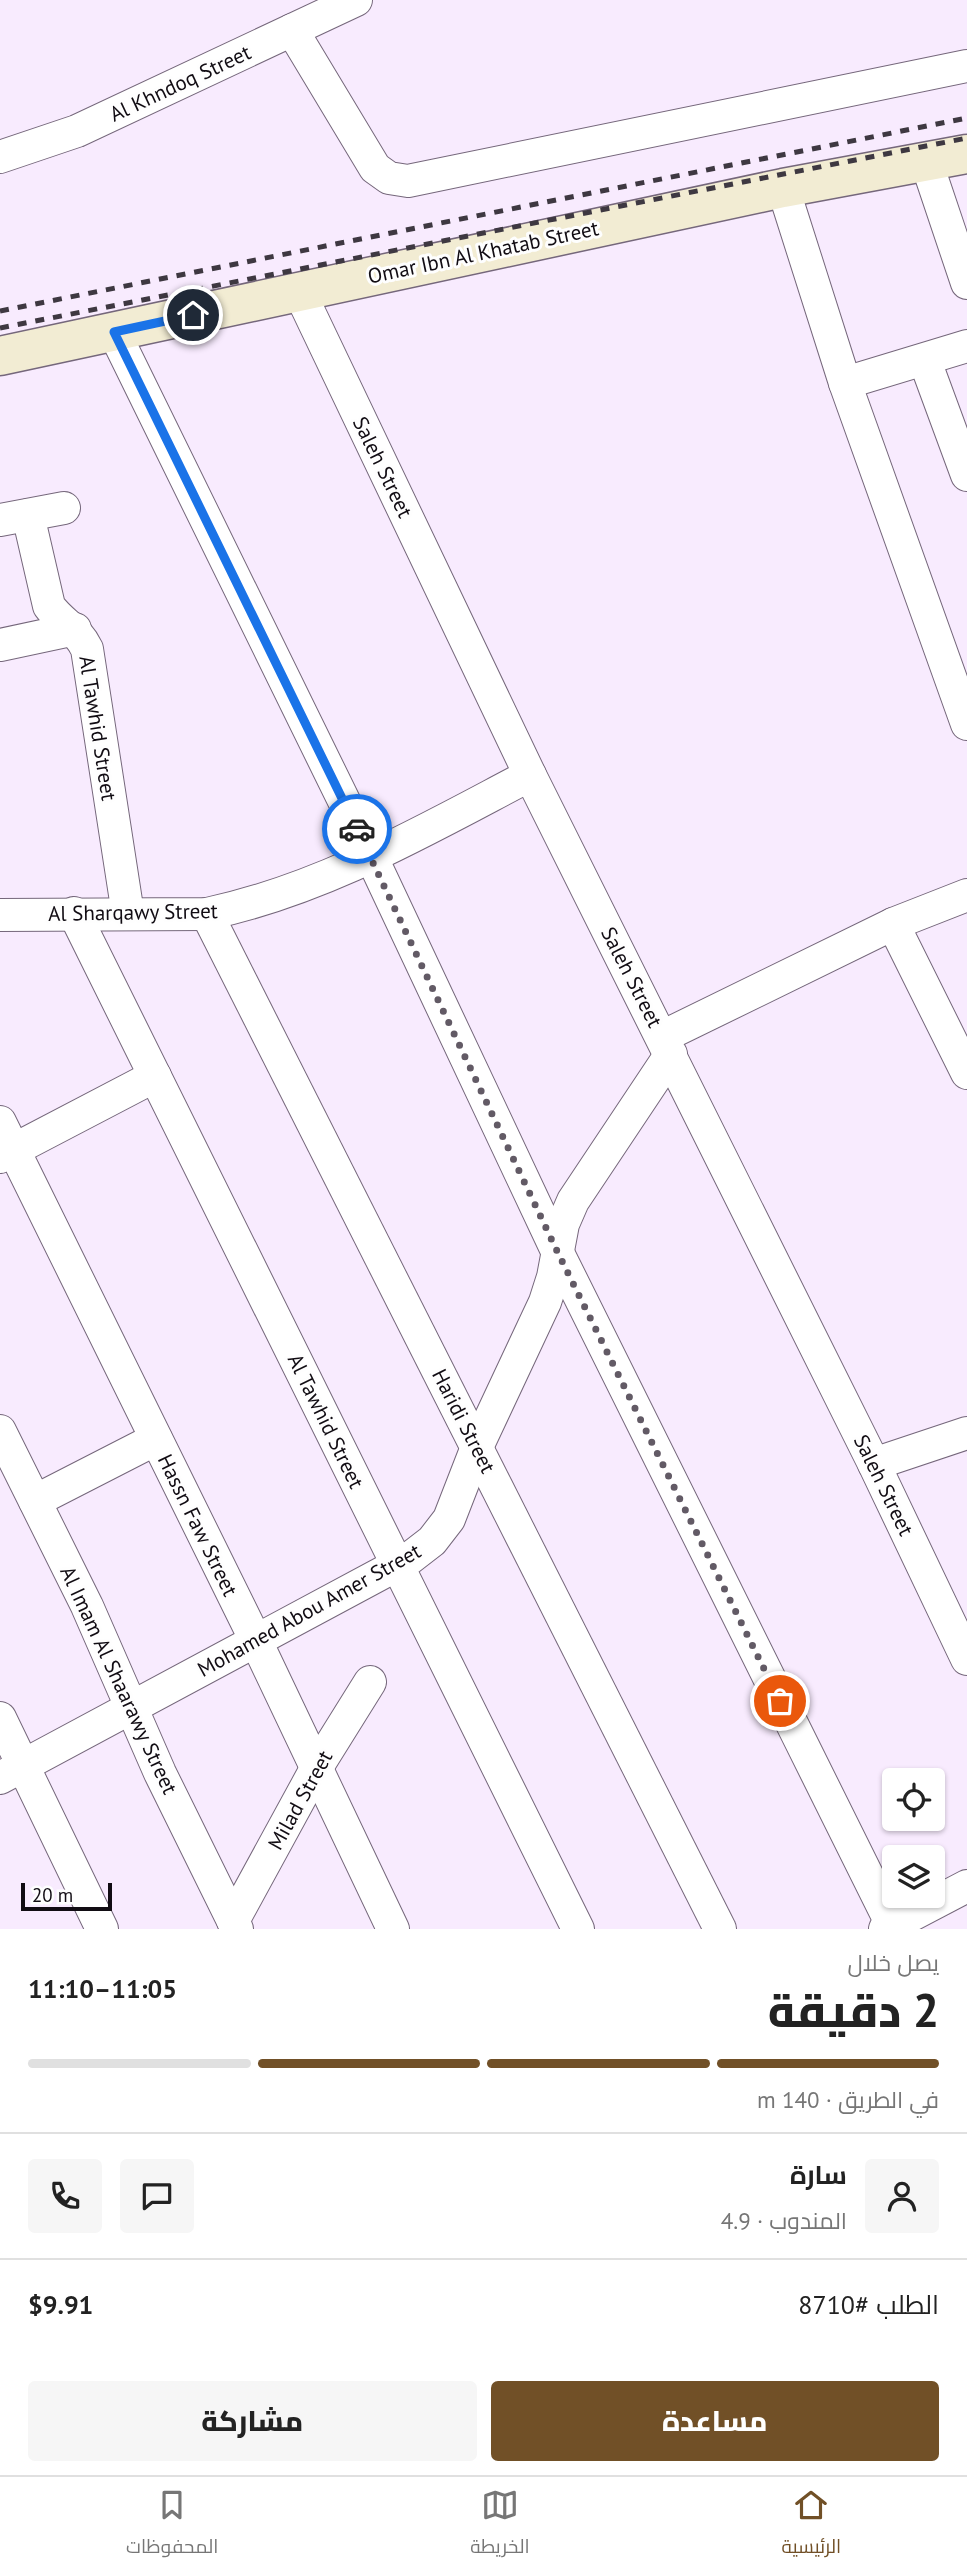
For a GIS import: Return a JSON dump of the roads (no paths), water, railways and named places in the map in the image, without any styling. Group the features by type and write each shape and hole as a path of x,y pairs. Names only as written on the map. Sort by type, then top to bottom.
{"main road":[{"name":"Omar Ibn Al Khatab Street","path":"0,356 783,188 967,154"}],"street":[{"name":"Al Khndoq Street","path":"0,157 77,131 356,0"},
{"path":"292,30 375,168 390,178 408,181 967,66"},
{"path":"926,161 967,283"},
{"path":"783,188 845,383 967,724"},
{"name":"Saleh Street","path":"300,293 530,775 874,1464 967,1659"},
{"path":"114,332 372,858 557,1251 890,1928 967,1886"},
{"path":"845,383 967,346"},
{"path":"925,360 967,475"},
{"path":"14,518 64,508"},
{"name":"Al Tawhid Street","path":"14,518 49,607 56,616 75,629 87,649 128,914"},
{"path":"0,645 75,629"},
{"name":"Al Sharqawy Street","path":"0,915 207,914 291,891 372,858 530,775"},
{"path":"667,1046 893,924 967,895"},
{"name":"Al Tawhid Street","path":"74,913 578,1929"},
{"name":"Haridi Street","path":"207,914 720,1929"},
{"path":"893,924 967,1073"},
{"name":"Mohamed Abou Amer Street","path":"11,1772 397,1565 422,1550 441,1531 449,1519 477,1447 545,1301 563,1224 573,1200 667,1046"},
{"path":"4,1143 155,1076"},
{"name":"Hassn Faw Street","path":"4,1143 256,1641 393,1929"},
{"name":"Al Imam Al Shaarawy Street","path":"0,1431 87,1606 160,1773 235,1925"},
{"path":"874,1464 967,1433"},
{"path":"35,1501 156,1439"},
{"name":"Milad Street","path":"235,1925 317,1767 370,1682"},
{"path":"0,1718 11,1772 102,1929"}],"railway":[{"path":"0,311 967,118"},
{"path":"0,328 967,138"}]}
